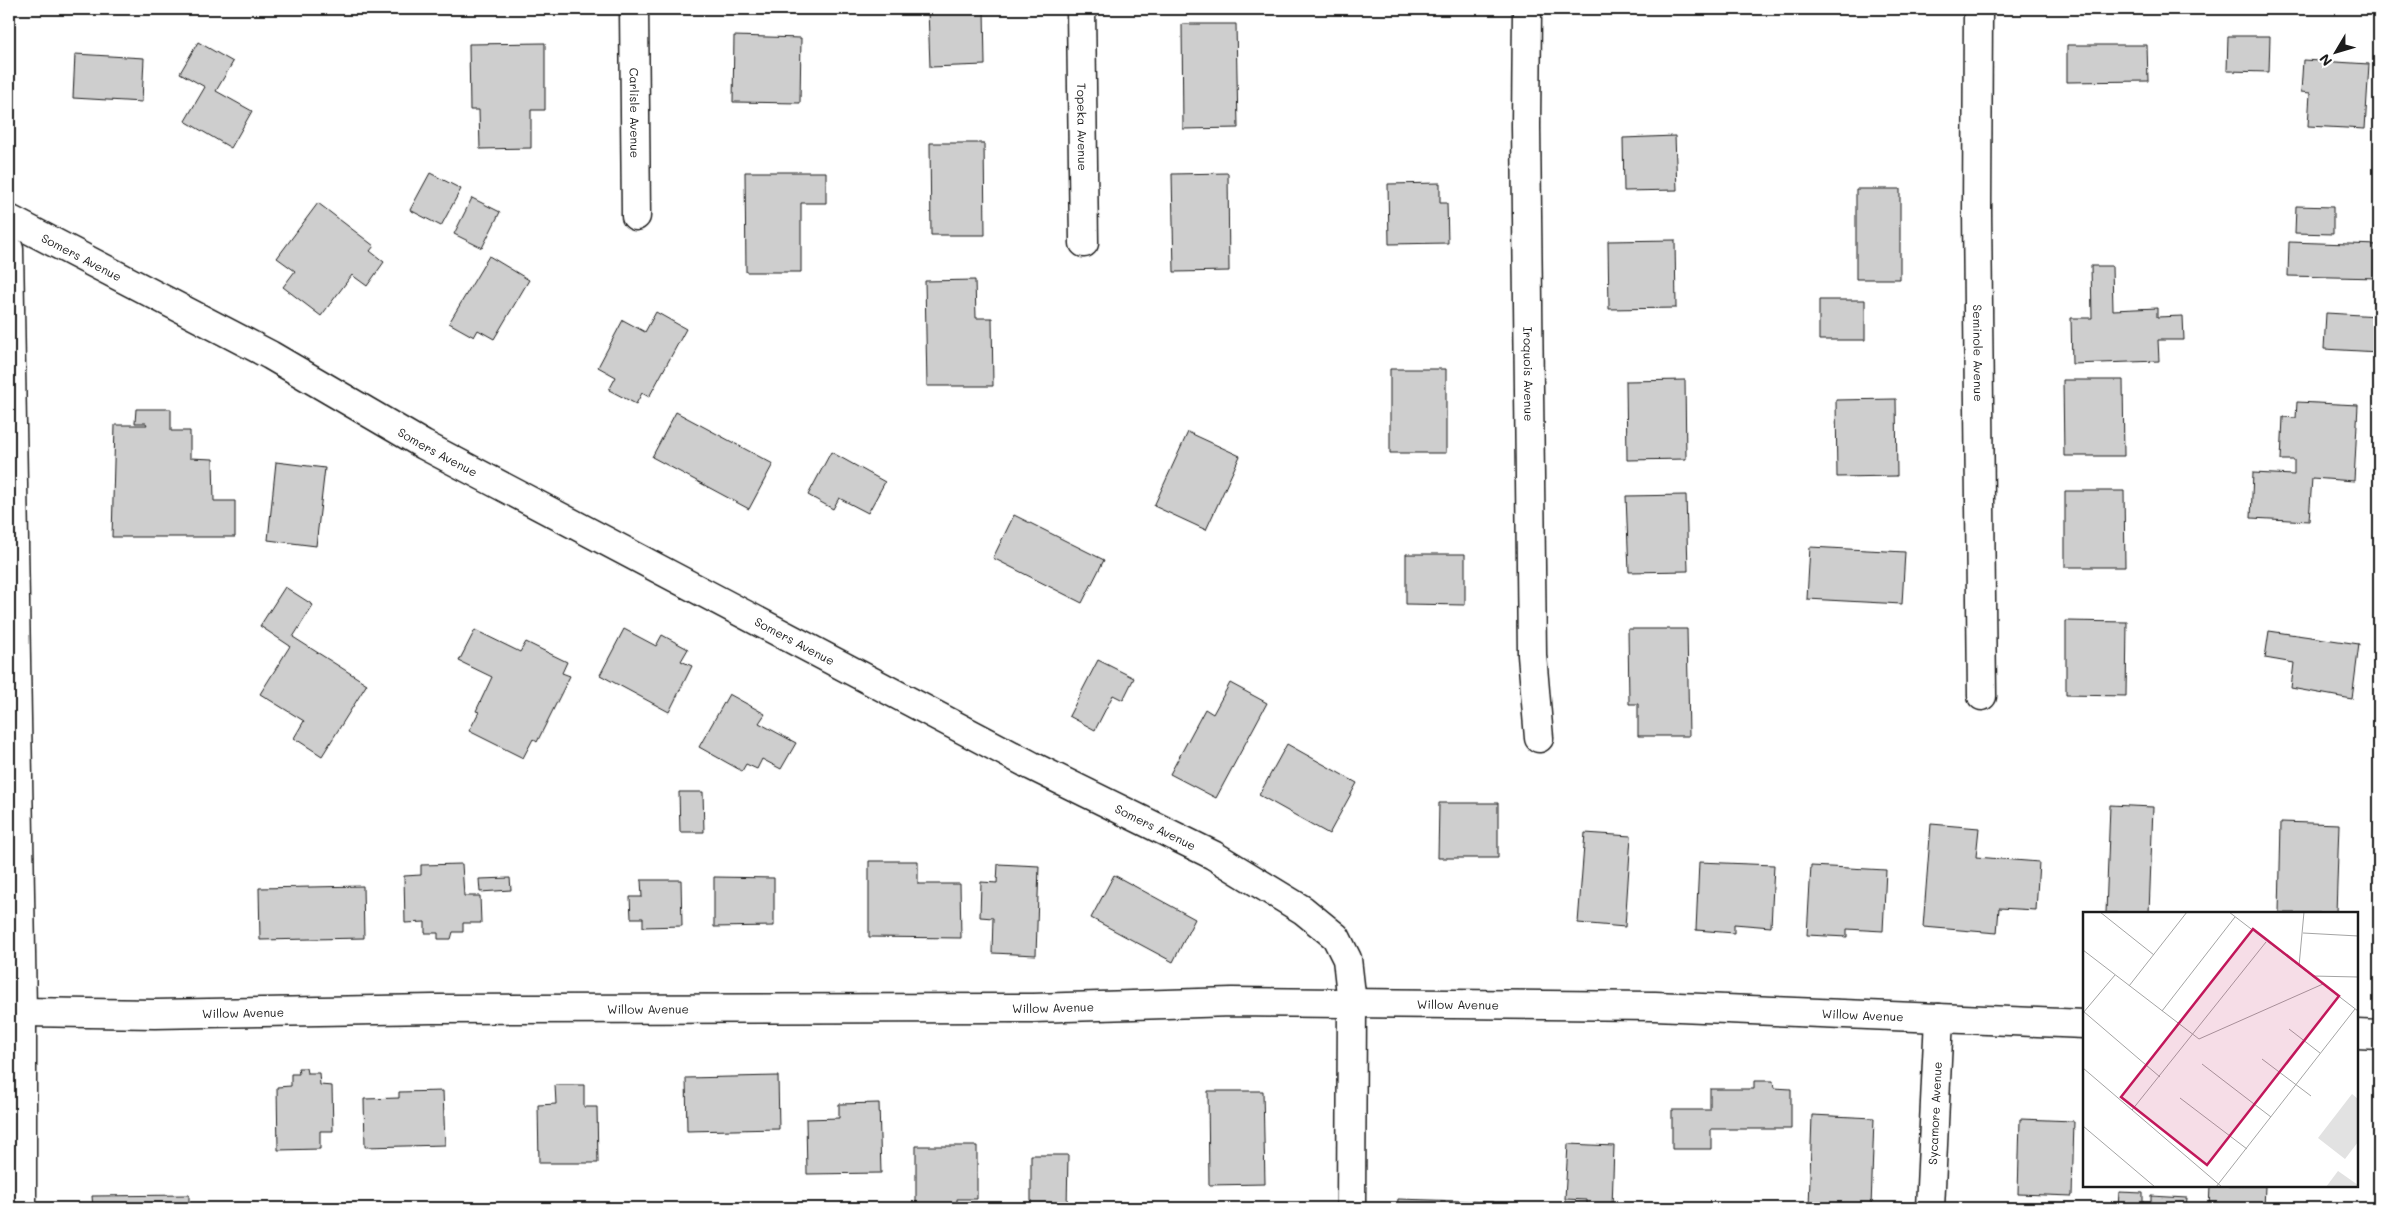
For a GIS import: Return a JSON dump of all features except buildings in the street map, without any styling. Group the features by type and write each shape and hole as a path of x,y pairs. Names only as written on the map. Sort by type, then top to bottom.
{"street":[{"name":"Carlisle Avenue","path":"634,9 636,216"},
{"name":"Topeka Avenue","path":"1081,9 1084,243"},
{"name":"Iroquois Avenue","path":"1527,9 1526,126 1532,655 1539,738"},
{"name":"Seminole Avenue","path":"1978,9 1977,212 1982,696"},
{"name":"Somers Avenue","path":"9,219 270,355 424,445 1032,766 1213,855 1303,910 1336,937 1347,959 1352,1004 1351,1208"},
{"path":"9,249 12,552 22,1012 22,1208"},
{"name":"Willow Avenue","path":"22,1012 155,1014 434,1009 1032,1008 1232,1002 1655,1006 2083,1024"},
{"name":"Sycamore Avenue","path":"1930,1208 1939,1018"},
{"path":"2358,1034 2379,1035"}]}
